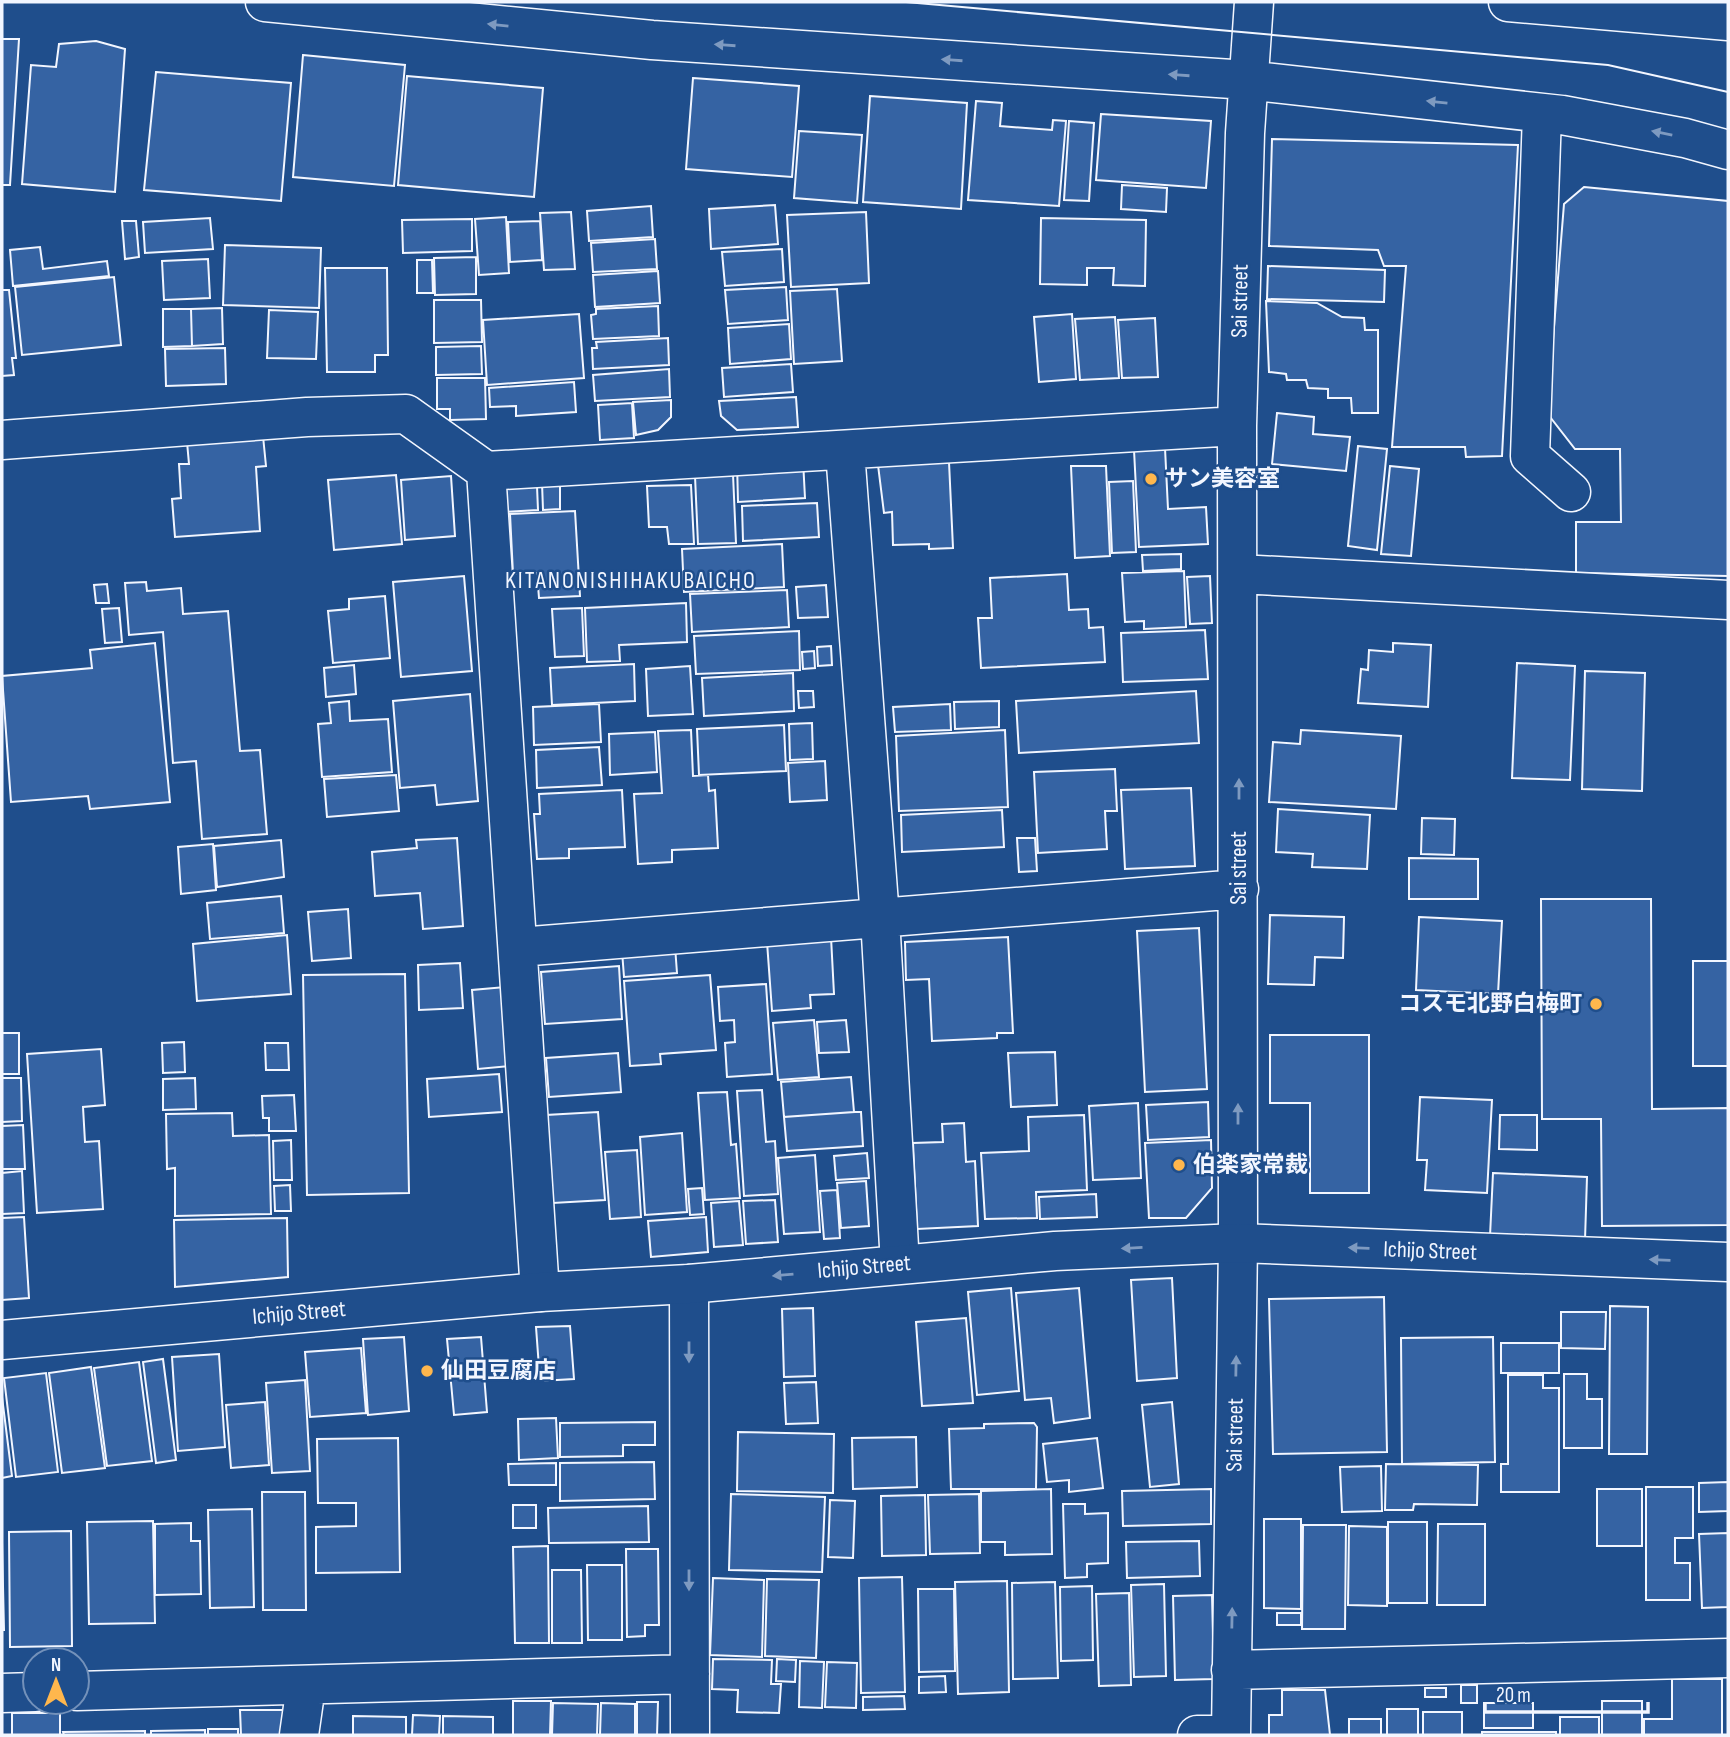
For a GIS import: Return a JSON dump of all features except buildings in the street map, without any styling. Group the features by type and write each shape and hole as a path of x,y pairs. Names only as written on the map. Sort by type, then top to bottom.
{"street":[{"path":"265,2 652,40 1247,80 1622,125 1728,150"},
{"name":"Sai street","path":"1231,1735 1238,1243 1237,426 1247,80 1254,2"},
{"path":"1508,2 1728,21"},
{"path":"1542,114 1530,456 1571,492"},
{"path":"2,440 307,417 406,414 486,471 1237,426"},
{"path":"845,451 880,918 900,1264"},
{"path":"486,471 540,1292"},
{"path":"1239,574 1507,591 1728,600"},
{"path":"519,947 1239,889"},
{"name":"Ichijo Street","path":"2,1340 540,1292 689,1284 1055,1251 1238,1243 1728,1262"},
{"path":"689,1284 690,1735"},
{"path":"1231,1670 1728,1658"},
{"path":"91,1691 690,1674"},
{"path":"299,1735 306,1686"},
{"path":"2,1693 21,1692"},
{"path":"1197,1735 1231,1735"}],"tram line":[{"path":"906,2 1608,65 1728,92"}],"place":[{"name":"サン美容室","path":"1151,479"},
{"name":"コスモ北野白梅町","path":"1596,1004"},
{"name":"伯楽家常裁","path":"1179,1165"},
{"name":"仙田豆腐店","path":"427,1371"}],"district":[{"name":"KITANONISHIHAKUBAICHO","path":"631,580"}]}
